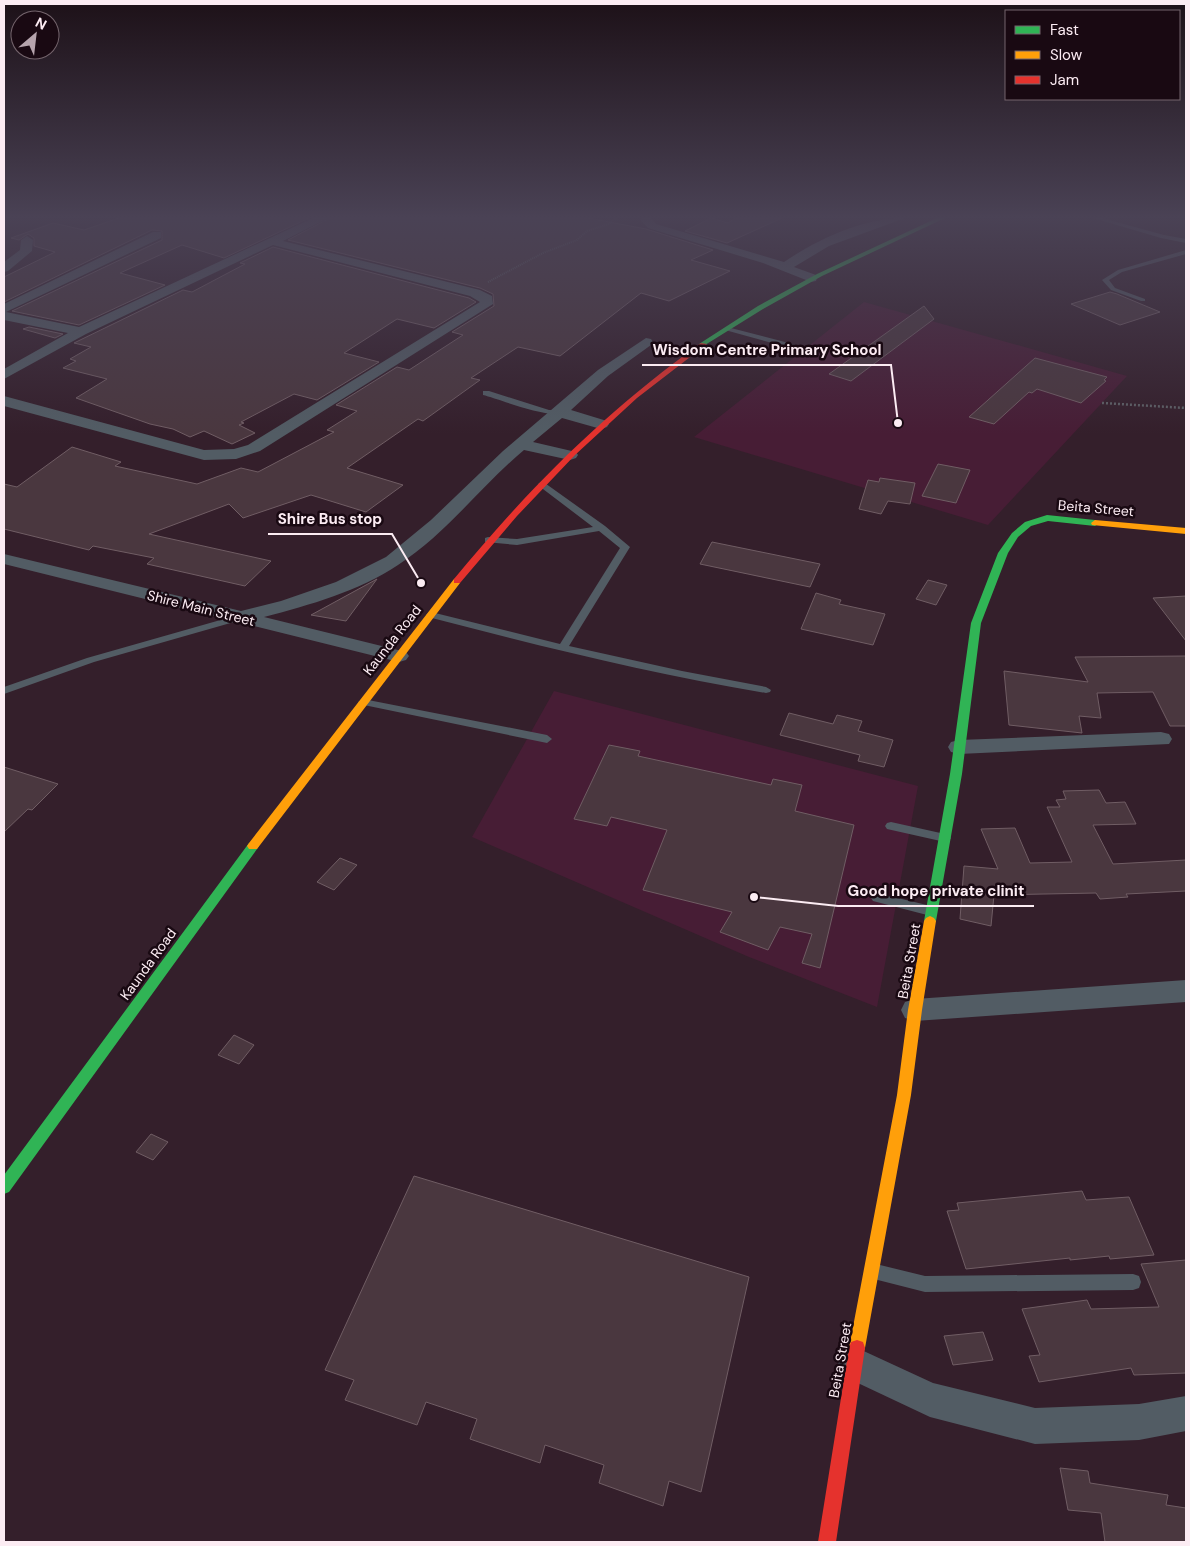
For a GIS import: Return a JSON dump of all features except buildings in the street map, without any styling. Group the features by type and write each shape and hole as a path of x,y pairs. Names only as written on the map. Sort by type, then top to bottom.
{"main road":[{"name":"Kaunda Road","path":"4,1187 231,876 488,540 601,424 685,356 791,290"},
{"name":"Beita Street","path":"827,1542 855,1364 904,1095 915,1010 945,838 976,623 1003,553 1015,535 1028,524 1047,518 1186,531"}],"street":[{"path":"4,309 43,290"},
{"path":"4,375 81,332 168,290"},
{"path":"4,401 204,455 236,454 254,448 486,304 487,299 483,296 462,290"},
{"path":"4,316 81,332"},
{"path":"238,618 288,605 343,586 392,561 430,530 522,444 603,373 646,342"},
{"path":"560,412 601,424"},
{"path":"522,444 570,454"},
{"name":"Shire Main Street","path":"4,559 399,656"},
{"path":"959,747 1161,739"},
{"path":"915,1010 1186,990"},
{"path":"855,1364 930,1400 1034,1426 1139,1422 1186,1414"}],"lane":[{"path":"1116,290 1143,300"},
{"path":"727,329 801,349"},
{"path":"486,393 549,412 560,412"},
{"path":"542,484 625,547 564,648"},
{"path":"488,540 517,542 602,528"},
{"path":"431,615 702,680 766,690"},
{"path":"4,692 32,680 124,650 238,618"},
{"path":"363,702 547,739"},
{"path":"891,826 945,838"},
{"path":"877,898 932,911"},
{"path":"872,1271 925,1284 1133,1282"}],"path":[{"path":"469,292 473,290"},
{"path":"1102,403 1186,408"}],"shaded area":[{"path":"864,302 1127,376 988,525 694,437"},
{"path":"554,691 918,786 877,1007 749,957 472,837"}],"traffic: fast":[{"path":"703,344 731,325 792,290"},
{"path":"930,921 956,774 976,623 1003,553 1015,535 1028,524 1047,518 1095,523"},
{"path":"4,1187 253,846"}],"traffic: slow":[{"path":"1095,523 1186,531"},
{"path":"253,846 457,581"},
{"path":"857,1348 904,1095 915,1010 930,921"}],"traffic: jam":[{"path":"457,581 513,514 602,424 703,344"},
{"path":"827,1542 857,1348"}],"place":[{"name":"Wisdom Centre Primary School","path":"898,423"},
{"name":"Shire Bus stop","path":"421,583"},
{"name":"Good hope private clinit","path":"754,897"}]}
